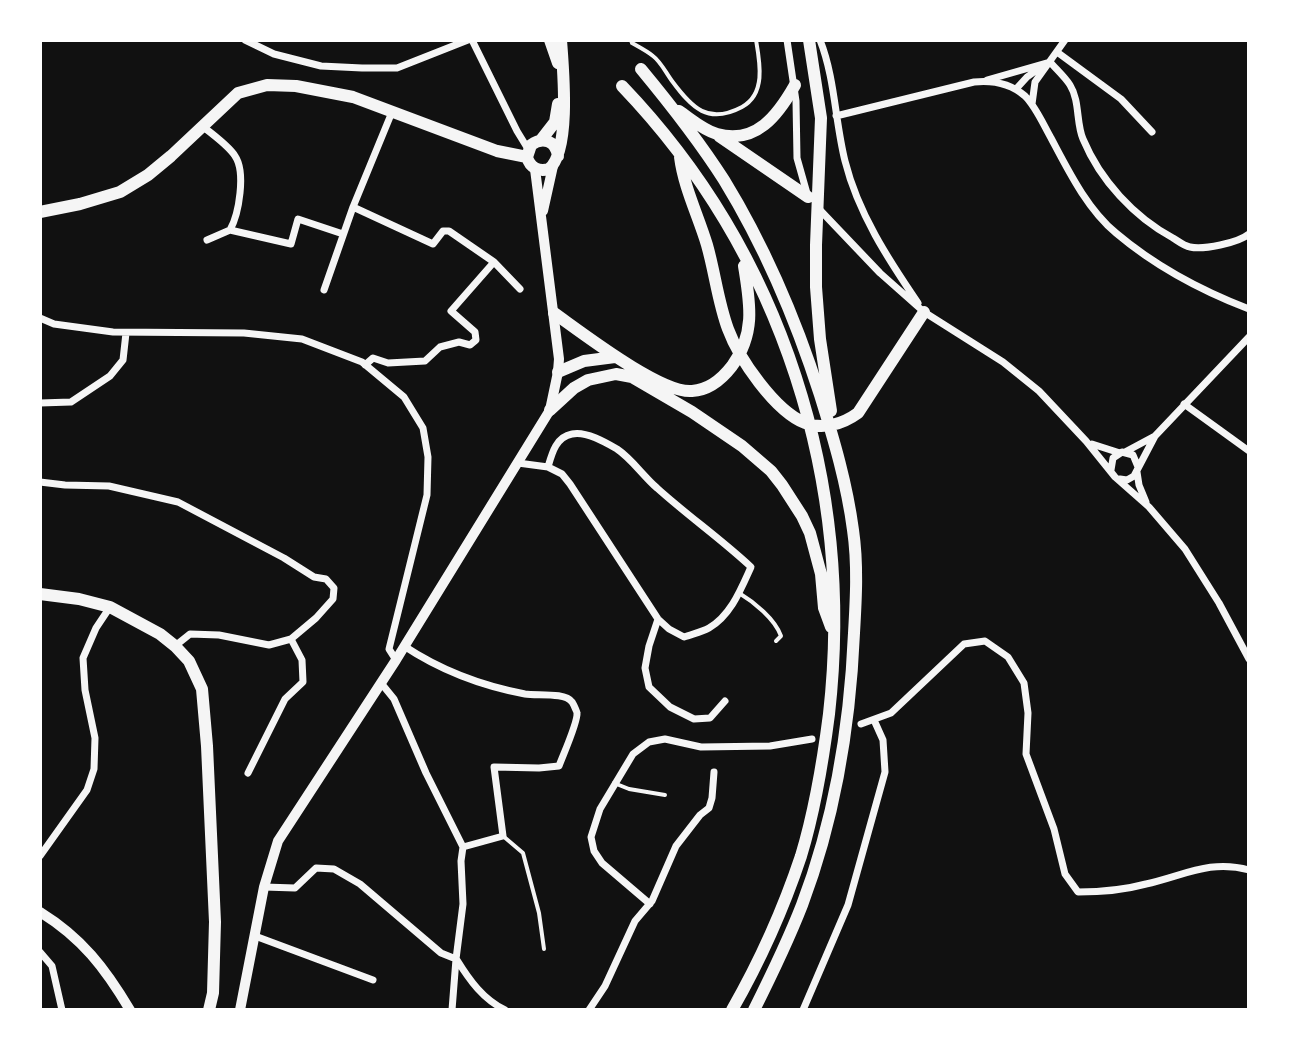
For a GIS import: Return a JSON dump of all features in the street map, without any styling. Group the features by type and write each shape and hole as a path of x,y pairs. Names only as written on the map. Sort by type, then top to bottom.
{"main road":[{"path":"541,140 555,122 563,78 550,40"},
{"path":"542,216 564,127 561,40"},
{"path":"754,1010 802,905 819,855 839,774 853,653 856,564 852,518 837,449 820,339 816,287 821,129 809,40"},
{"path":"641,69 714,166 742,211 781,289 808,357 837,449"},
{"path":"40,212 120,192 171,156 238,93 267,85 296,86 353,97 497,151 528,153"},
{"path":"715,133 736,136 758,129 783,107 795,85"},
{"path":"622,86 680,154 727,224 778,327 799,384 819,458 831,548 834,666 821,770 802,853 779,914 732,1010"},
{"path":"671,106 808,197"},
{"path":"547,141 555,146 556,161 545,170 535,169 531,166 528,153 535,142 547,141"},
{"path":"680,154 683,179 707,247 729,332 750,373 793,416 813,425 825,426 858,413 924,312"},
{"path":"535,169 554,313 558,372 550,410"},
{"path":"554,313 615,357 671,388 682,391 703,389 727,372 742,350 749,325 750,303 741,251"},
{"path":"558,372 584,361 615,357"},
{"path":"240,1010 264,887 278,841 396,660 550,410 574,388 588,380 616,374 632,377 692,412 749,451 771,471 810,533 821,574 824,608 835,637"},
{"path":"40,594 110,607 160,634 189,661 202,689 215,922 213,993 208,1009"},
{"path":"40,912 61,925 88,949 130,1010"}],"street":[{"path":"245,40 274,54 321,66 362,68 397,68 466,41 528,153"},
{"path":"787,40 795,85 797,158 808,197 880,273 924,312 1012,369 1039,391 1185,549 1249,659"},
{"path":"820,40 827,58 845,162 863,211 887,256 924,312"},
{"path":"1032,104 1035,82 1065,40"},
{"path":"1057,52 1121,99 1152,132"},
{"path":"836,116 1050,62"},
{"path":"1016,89 1027,77 1050,62"},
{"path":"1050,62 1071,86 1081,137 1100,170 1124,201 1145,220 1190,247 1232,243 1249,234"},
{"path":"982,81 997,82 1016,89 1032,104 1078,186 1115,232 1188,282 1249,309"},
{"path":"324,290 353,207 392,112"},
{"path":"202,126 236,157 241,182 230,230"},
{"path":"353,207 433,244 443,231 449,231 494,262 520,289"},
{"path":"207,240 230,230 291,244 298,219 343,234"},
{"path":"365,365 373,358 388,363 425,361 440,347 459,342 470,345 476,340 475,332 451,311 494,262"},
{"path":"40,318 54,324 126,333 244,333 302,339 365,365 404,397 423,428 428,457 427,495 389,649 396,660"},
{"path":"40,403 71,402 110,376 123,360 126,333"},
{"path":"1118,478 1127,480 1138,470 1155,436 1249,337"},
{"path":"1184,404 1249,451"},
{"path":"518,463 548,467 562,474 658,619 669,629 684,637 708,629 722,618 739,593 751,567 654,486 619,450 591,436 575,433 563,437 554,449 548,467"},
{"path":"1111,470 1113,458 1155,436"},
{"path":"1086,441 1094,446 1133,455 1139,485 1149,507"},
{"path":"40,482 109,486 178,502 314,577 326,579 334,588 333,599 291,639 269,645 219,635 190,634 175,646"},
{"path":"40,856 87,790 94,769 95,738 85,690 83,658 96,628 110,607"},
{"path":"658,619 645,668 649,687 670,707 694,719 710,718 725,701"},
{"path":"248,773 285,699 303,682 302,660 291,639"},
{"path":"861,724 891,713 964,644 985,641 1008,657 1024,683 1028,713 1026,754 1054,829 1065,874 1078,892 1146,885 1210,866 1249,870"},
{"path":"404,646 443,668 497,688 529,695 566,697 573,703 577,715 559,766 494,767 503,836 463,847"},
{"path":"381,683 394,699 463,847 463,904 452,1010"},
{"path":"803,1010 848,905 885,772 883,740 874,720"},
{"path":"650,904 602,863 594,851 591,837 600,809 633,754 649,742 665,739 701,747 770,746 812,739"},
{"path":"589,1010 605,986 635,921 650,904 676,846 709,808 714,772"},
{"path":"264,887 295,888 316,868 334,869 360,884 441,953 456,959 474,986 494,1005 505,1010"},
{"path":"255,936 373,980"},
{"path":"40,952 52,966 62,1010"}],"lane":[{"path":"631,40 653,55 673,83 696,106 709,115 722,116 748,104 756,94 760,66 756,40"},
{"path":"739,593 777,627 781,636 776,641"},
{"path":"614,783 629,789 665,795"},
{"path":"503,836 523,853 539,913 544,949"}]}
